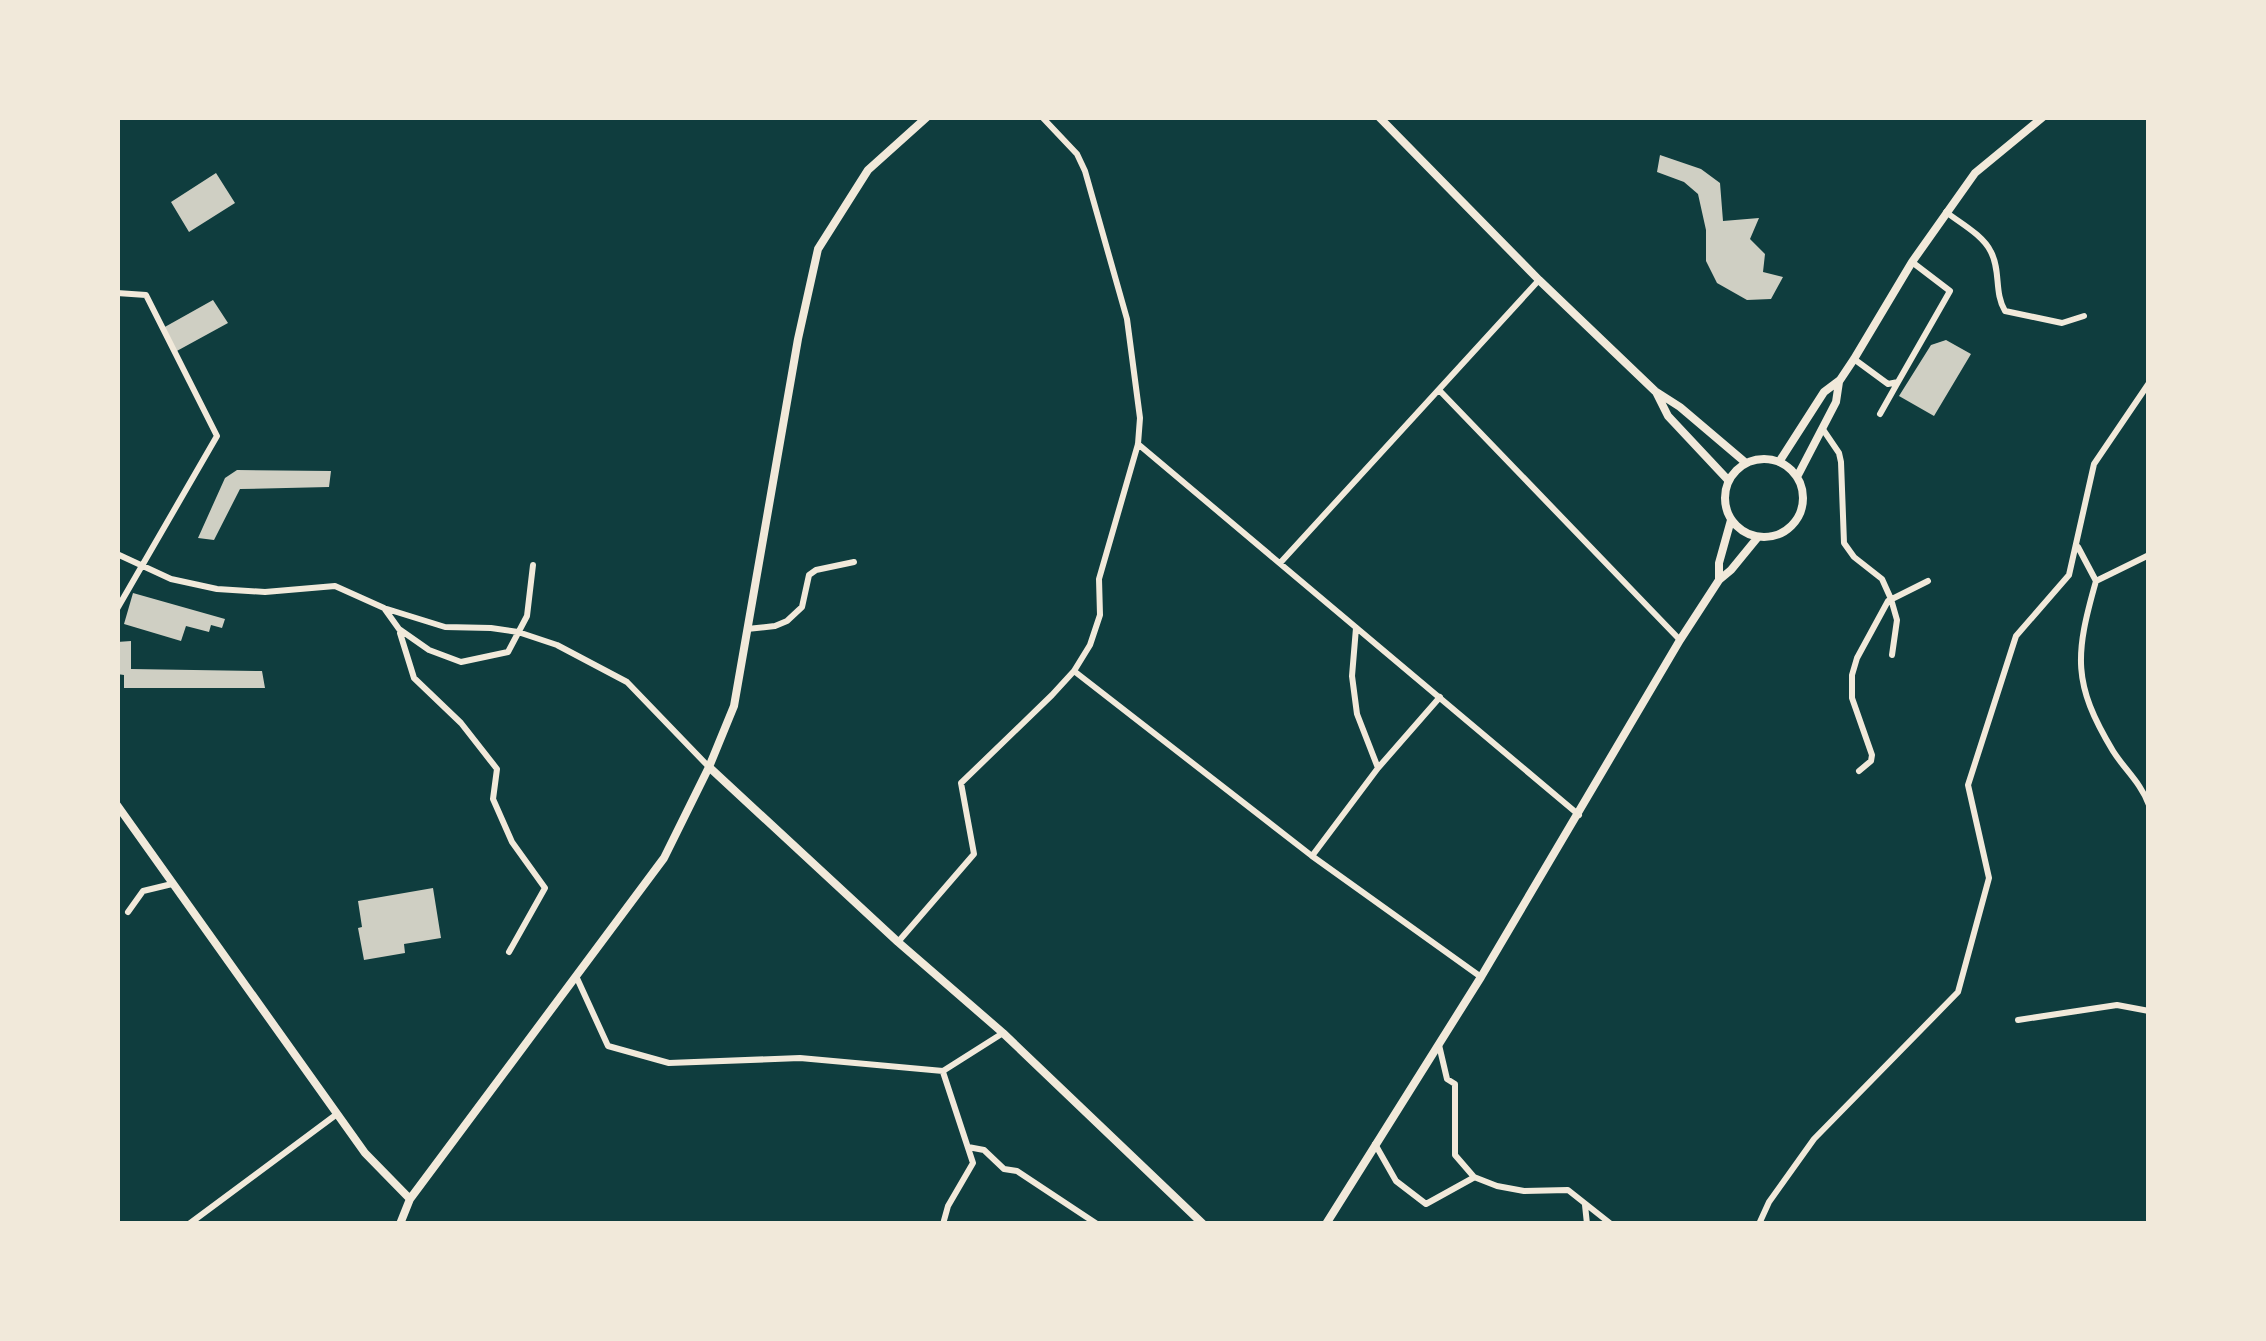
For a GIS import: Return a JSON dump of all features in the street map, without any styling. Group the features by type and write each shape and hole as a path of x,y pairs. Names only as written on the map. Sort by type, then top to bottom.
{"street":[{"path":"400,1224 410,1199 664,858 709,766 734,706 818,249 868,170 927,117"},
{"path":"898,942 974,854 961,783 1074,671 1090,645 1100,614 1099,579 1138,444 1127,319 1085,171 1077,154 1042,117"},
{"path":"1379,117 1655,391 1680,406 1746,463"},
{"path":"1779,462 1824,392 1840,380 1912,262 1975,173 2043,117"},
{"path":"1946,212 1991,252 1998,300 2006,311 2062,323 2084,316"},
{"path":"1880,414 1950,291 1912,262"},
{"path":"1281,562 1539,280"},
{"path":"117,293 146,295 217,436 117,609"},
{"path":"1854,359 1888,384 1898,382"},
{"path":"1797,477 1836,402 1840,380"},
{"path":"1759,1224 1814,1139 1958,992 1989,878 1968,785 2016,636 2069,574 2094,464 2149,383"},
{"path":"1440,391 1680,640"},
{"path":"1655,391 1668,416 1728,480"},
{"path":"1822,428 1839,453 1844,543 1882,579 1898,620 1892,656"},
{"path":"1138,444 1579,815"},
{"path":"1779,462 1797,477 1803,491 1797,520 1772,536 1742,531 1726,507 1728,480 1746,463 1779,462"},
{"path":"1719,580 1731,520"},
{"path":"1326,1224 1481,977 1680,640 1719,580 1758,537"},
{"path":"2077,543 2096,581 2082,628 2079,660 2086,701 2149,805"},
{"path":"117,554 171,579 217,589 265,592 335,586 445,627 518,632 557,645 627,682 709,766 1003,1033 1203,1224"},
{"path":"2096,581 2149,555"},
{"path":"747,628 787,621 802,607 809,575 854,562"},
{"path":"399,629 429,650 461,662 508,652 527,616 533,565"},
{"path":"1859,771 1872,754 1852,698 1852,676 1891,599 1928,581"},
{"path":"384,608 399,629 414,678 460,723 496,769 493,800 512,842 545,888 509,952"},
{"path":"1357,628 1352,676 1357,714 1378,768"},
{"path":"1074,671 1312,856 1481,977"},
{"path":"1312,856 1378,768 1441,697"},
{"path":"117,805 365,1153 410,1199"},
{"path":"128,912 143,891 172,884"},
{"path":"576,976 608,1046 669,1063 800,1058 943,1071 1003,1033"},
{"path":"2018,1020 2117,1005 2149,1012"},
{"path":"1439,1045 1448,1079 1455,1084 1455,1155 1474,1177 1524,1191 1568,1190 1611,1224"},
{"path":"943,1071 973,1163 943,1224"},
{"path":"189,1224 337,1114"},
{"path":"1375,1144 1396,1181 1426,1204 1474,1177"},
{"path":"968,1147 984,1150 1004,1168 1017,1171 1097,1224"},
{"path":"1585,1205 1587,1224"}],"building":[{"path":"1660,155 1701,169 1720,183 1723,221 1759,218 1750,239 1765,254 1763,272 1783,277 1771,299 1747,300 1717,283 1706,261 1706,230 1698,194 1684,182 1657,172"},
{"path":"216,173 235,203 189,232 171,202"},
{"path":"213,300 228,323 175,352 163,328"},
{"path":"1946,340 1971,354 1934,416 1899,396 1931,345"},
{"path":"237,470 331,471 329,487 240,489 214,540 198,538 225,478"},
{"path":"133,593 225,619 222,628 211,625 209,632 186,626 181,641 124,624"},
{"path":"131,641 131,669 262,671 265,688 124,688 124,675 117,674 117,642"},
{"path":"433,888 441,938 404,944 405,953 364,960 358,901"}]}
